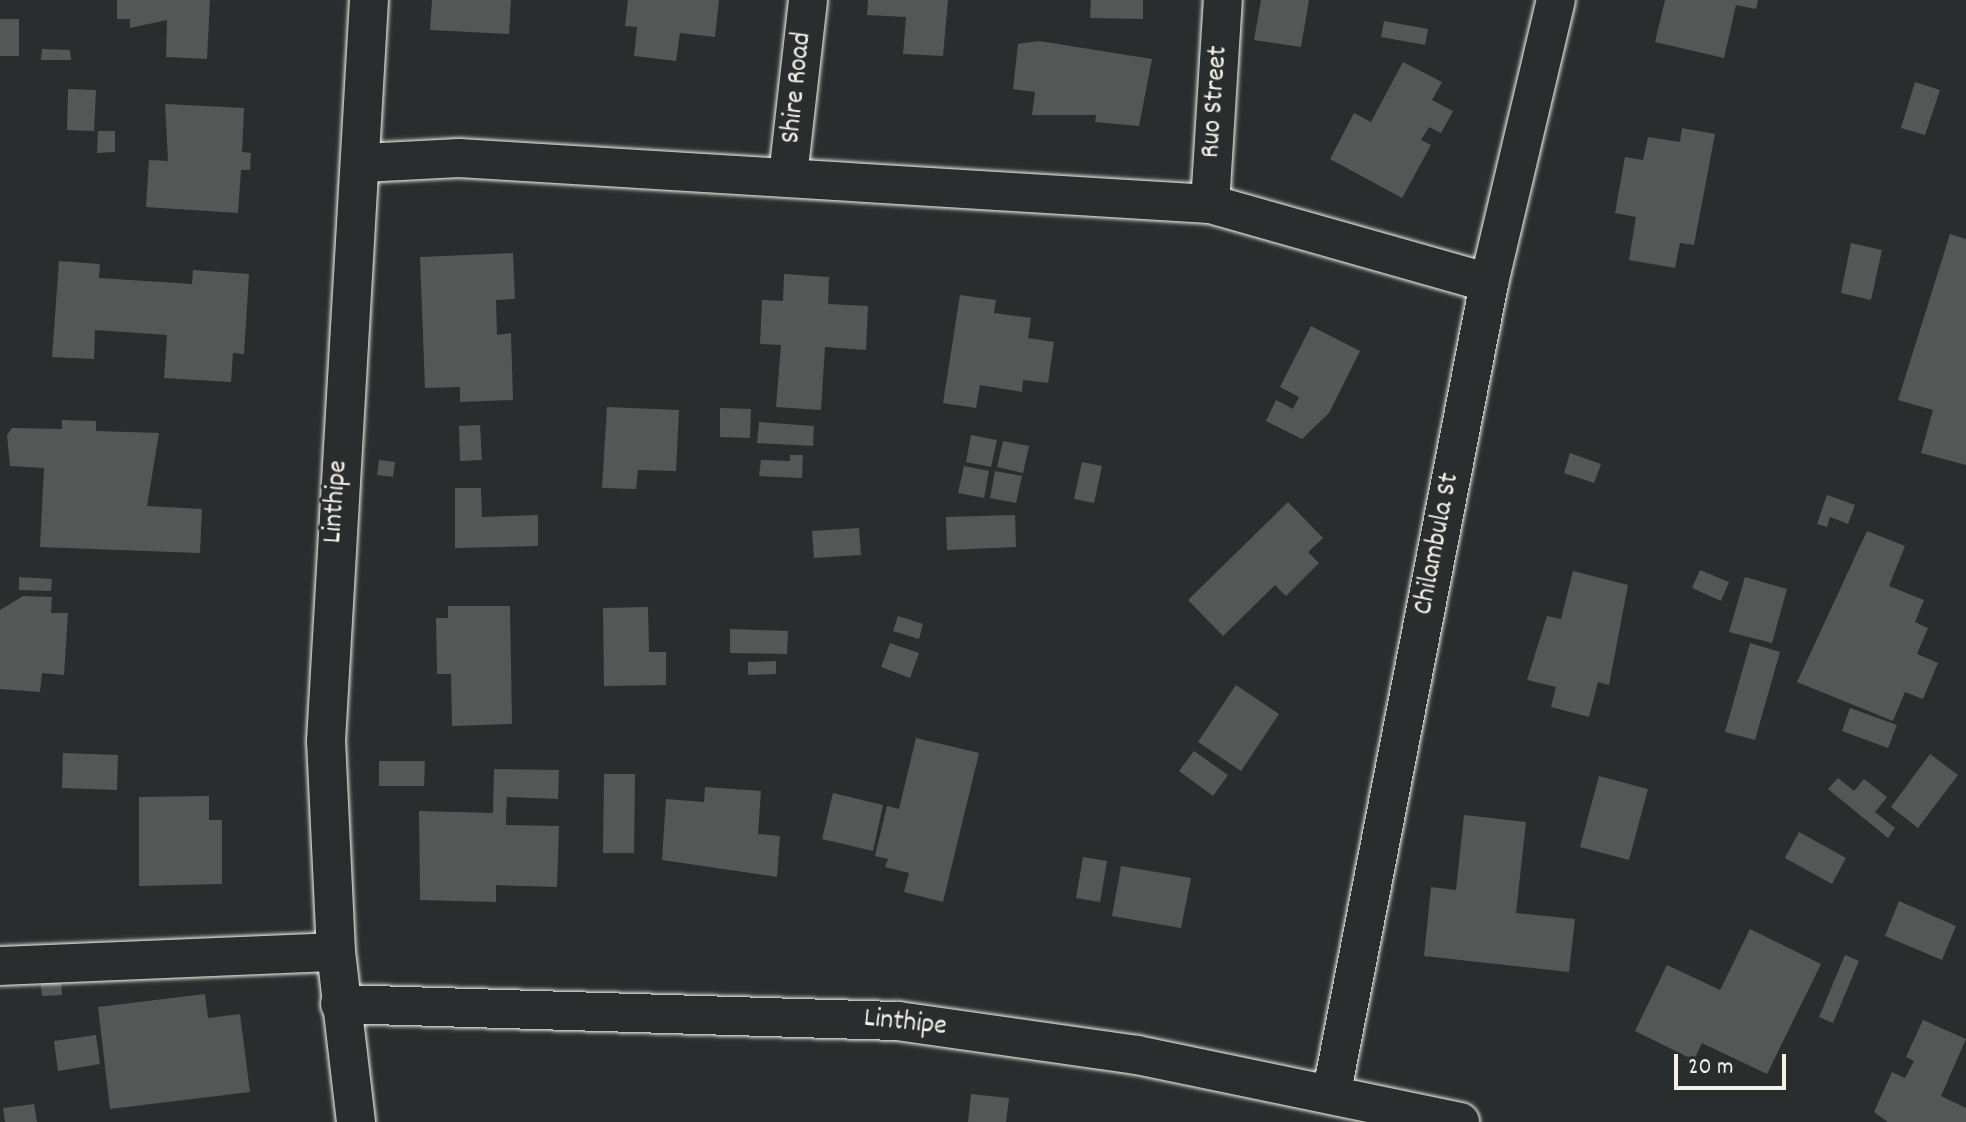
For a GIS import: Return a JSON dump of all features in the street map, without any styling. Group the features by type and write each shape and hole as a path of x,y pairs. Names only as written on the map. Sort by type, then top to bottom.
{"street":[{"name":"Linthipe","path":"356,1122 340,1004 326,741 363,163 369,0"},
{"name":"Shire Road","path":"788,176 808,0"},
{"name":"Ruo Street","path":"1210,204 1223,0"},
{"name":"Chilambula St","path":"1332,1091 1489,283 1556,0"},
{"path":"363,163 459,158 1210,204 1489,283"},
{"path":"0,966 336,952"},
{"name":"Linthipe","path":"340,1004 898,1021 1332,1091 1460,1122"}],"building":[{"path":"117,0 210,0 207,59 166,57 167,20 130,28 130,19 117,19"},
{"path":"432,0 511,0 509,34 430,30"},
{"path":"628,0 719,0 715,37 680,33 676,61 634,56 637,27 625,26"},
{"path":"868,0 948,0 943,56 903,54 906,17 867,15"},
{"path":"1091,0 1143,0 1143,19 1090,18"},
{"path":"1261,0 1309,0 1301,47 1254,40"},
{"path":"1665,0 1758,0 1756,9 1736,5 1724,58 1655,42"},
{"path":"0,19 19,19 19,56 0,56"},
{"path":"1384,21 1428,29 1425,45 1381,37"},
{"path":"1039,41 1152,59 1139,126 1095,122 1096,115 1032,115 1035,92 1013,89 1018,44"},
{"path":"42,49 70,50 71,60 41,60"},
{"path":"1403,62 1442,82 1432,100 1453,111 1441,133 1429,127 1421,140 1431,145 1402,198 1330,159 1354,113 1371,122"},
{"path":"1915,82 1940,90 1925,135 1901,128"},
{"path":"68,89 96,90 94,131 67,130"},
{"path":"165,104 244,108 242,152 251,153 250,170 241,170 238,213 146,207 149,160 168,161"},
{"path":"1682,128 1715,134 1694,245 1680,243 1675,268 1629,260 1636,217 1615,213 1625,157 1643,160 1648,137 1680,142"},
{"path":"98,131 115,131 115,152 97,153"},
{"path":"1950,234 1966,239 1966,465 1921,453 1933,410 1898,400"},
{"path":"1851,243 1882,250 1871,300 1841,293"},
{"path":"513,253 515,299 496,300 497,335 511,333 513,400 460,402 460,387 425,388 420,257"},
{"path":"59,261 100,264 99,278 192,284 193,270 249,274 244,354 233,353 231,382 164,378 167,335 95,330 94,359 52,357"},
{"path":"784,274 829,277 828,304 868,306 866,350 825,347 821,410 776,407 781,345 760,344 762,300 783,301"},
{"path":"960,295 996,300 994,313 1031,318 1028,338 1054,342 1048,383 1023,380 1022,392 980,385 976,408 943,403"},
{"path":"1311,326 1360,351 1329,413 1302,439 1266,421 1276,400 1293,409 1299,397 1280,387"},
{"path":"607,407 679,410 676,471 638,470 636,489 602,488"},
{"path":"720,408 751,409 750,438 720,437"},
{"path":"62,420 96,421 96,431 159,433 147,506 202,509 200,553 40,547 44,468 10,466 7,435 12,428 62,429"},
{"path":"759,422 814,426 813,446 757,443"},
{"path":"480,425 482,460 460,461 459,426"},
{"path":"971,435 997,440 991,467 966,462"},
{"path":"1003,441 1029,446 1023,473 997,467"},
{"path":"1570,453 1601,464 1594,483 1564,473"},
{"path":"790,455 803,455 802,478 759,476 761,460 790,461"},
{"path":"379,460 395,462 393,477 377,475"},
{"path":"1082,462 1102,466 1094,503 1074,499"},
{"path":"964,466 989,471 984,498 958,493"},
{"path":"995,471 1022,476 1016,503 990,498"},
{"path":"455,488 481,488 482,517 538,515 538,546 455,548"},
{"path":"1827,495 1855,505 1848,524 1830,517 1827,527 1817,524"},
{"path":"1288,502 1323,538 1308,552 1319,563 1286,596 1275,585 1223,636 1188,600"},
{"path":"1015,515 1016,547 947,550 946,517"},
{"path":"859,528 861,555 814,558 812,531"},
{"path":"1867,531 1905,546 1889,586 1924,600 1915,622 1928,628 1917,654 1938,663 1923,699 1905,692 1893,721 1797,682"},
{"path":"1700,570 1729,582 1721,601 1692,588"},
{"path":"1573,571 1628,585 1609,685 1598,682 1589,717 1551,707 1556,687 1527,680 1547,616 1561,619"},
{"path":"19,577 52,579 51,591 19,590"},
{"path":"1745,577 1787,589 1772,643 1729,632"},
{"path":"23,596 52,597 51,613 68,613 64,675 42,673 40,692 0,689 0,610"},
{"path":"448,606 510,606 512,724 452,726 451,674 437,674 436,618 448,618"},
{"path":"648,607 649,652 666,652 666,685 604,686 603,608"},
{"path":"898,616 923,624 919,639 893,631"},
{"path":"730,629 788,631 787,654 730,653"},
{"path":"890,643 919,653 910,678 881,667"},
{"path":"1750,643 1780,652 1755,740 1725,732"},
{"path":"776,661 776,674 748,675 748,662"},
{"path":"1236,685 1279,714 1241,771 1198,742"},
{"path":"1850,708 1897,725 1888,748 1842,731"},
{"path":"916,738 979,753 943,902 904,892 909,873 885,867 888,859 875,856 887,806 899,809"},
{"path":"1194,751 1228,775 1213,796 1179,771"},
{"path":"63,753 118,755 117,790 62,788"},
{"path":"1930,754 1958,775 1918,828 1891,807"},
{"path":"379,761 425,761 424,786 379,786"},
{"path":"494,769 559,770 558,799 507,797 506,812 506,825 559,826 557,887 496,885 496,902 420,900 419,811 493,813"},
{"path":"604,774 635,774 634,853 603,853"},
{"path":"1599,776 1648,789 1629,860 1580,847"},
{"path":"1838,778 1854,791 1864,779 1887,797 1875,812 1895,828 1888,838 1828,789"},
{"path":"705,787 761,791 758,834 780,836 777,877 662,860 666,799 704,802"},
{"path":"833,793 883,805 873,851 822,839"},
{"path":"209,796 209,820 222,820 222,884 139,886 139,797"},
{"path":"1464,815 1526,822 1516,913 1575,919 1569,972 1424,956 1431,887 1456,890"},
{"path":"1799,832 1846,858 1832,884 1785,858"},
{"path":"1083,857 1107,861 1100,902 1076,898"},
{"path":"1121,866 1191,878 1181,928 1112,916"},
{"path":"1899,901 1956,926 1942,960 1885,936"},
{"path":"1750,929 1821,964 1767,1074 1702,1043 1694,1060 1635,1031 1667,965 1720,990"},
{"path":"1845,955 1859,961 1833,1023 1819,1017"},
{"path":"61,979 62,995 42,996 40,980"},
{"path":"205,994 208,1018 240,1014 250,1092 110,1109 98,1007"},
{"path":"1923,1020 1966,1039 1941,1096 1966,1108 1966,1122 1888,1122 1874,1112 1892,1072 1905,1078 1914,1061 1906,1057"},
{"path":"96,1035 100,1064 58,1071 54,1041"},
{"path":"971,1094 1009,1098 1006,1122 968,1122"},
{"path":"34,1104 37,1122 5,1122 3,1108"}]}
